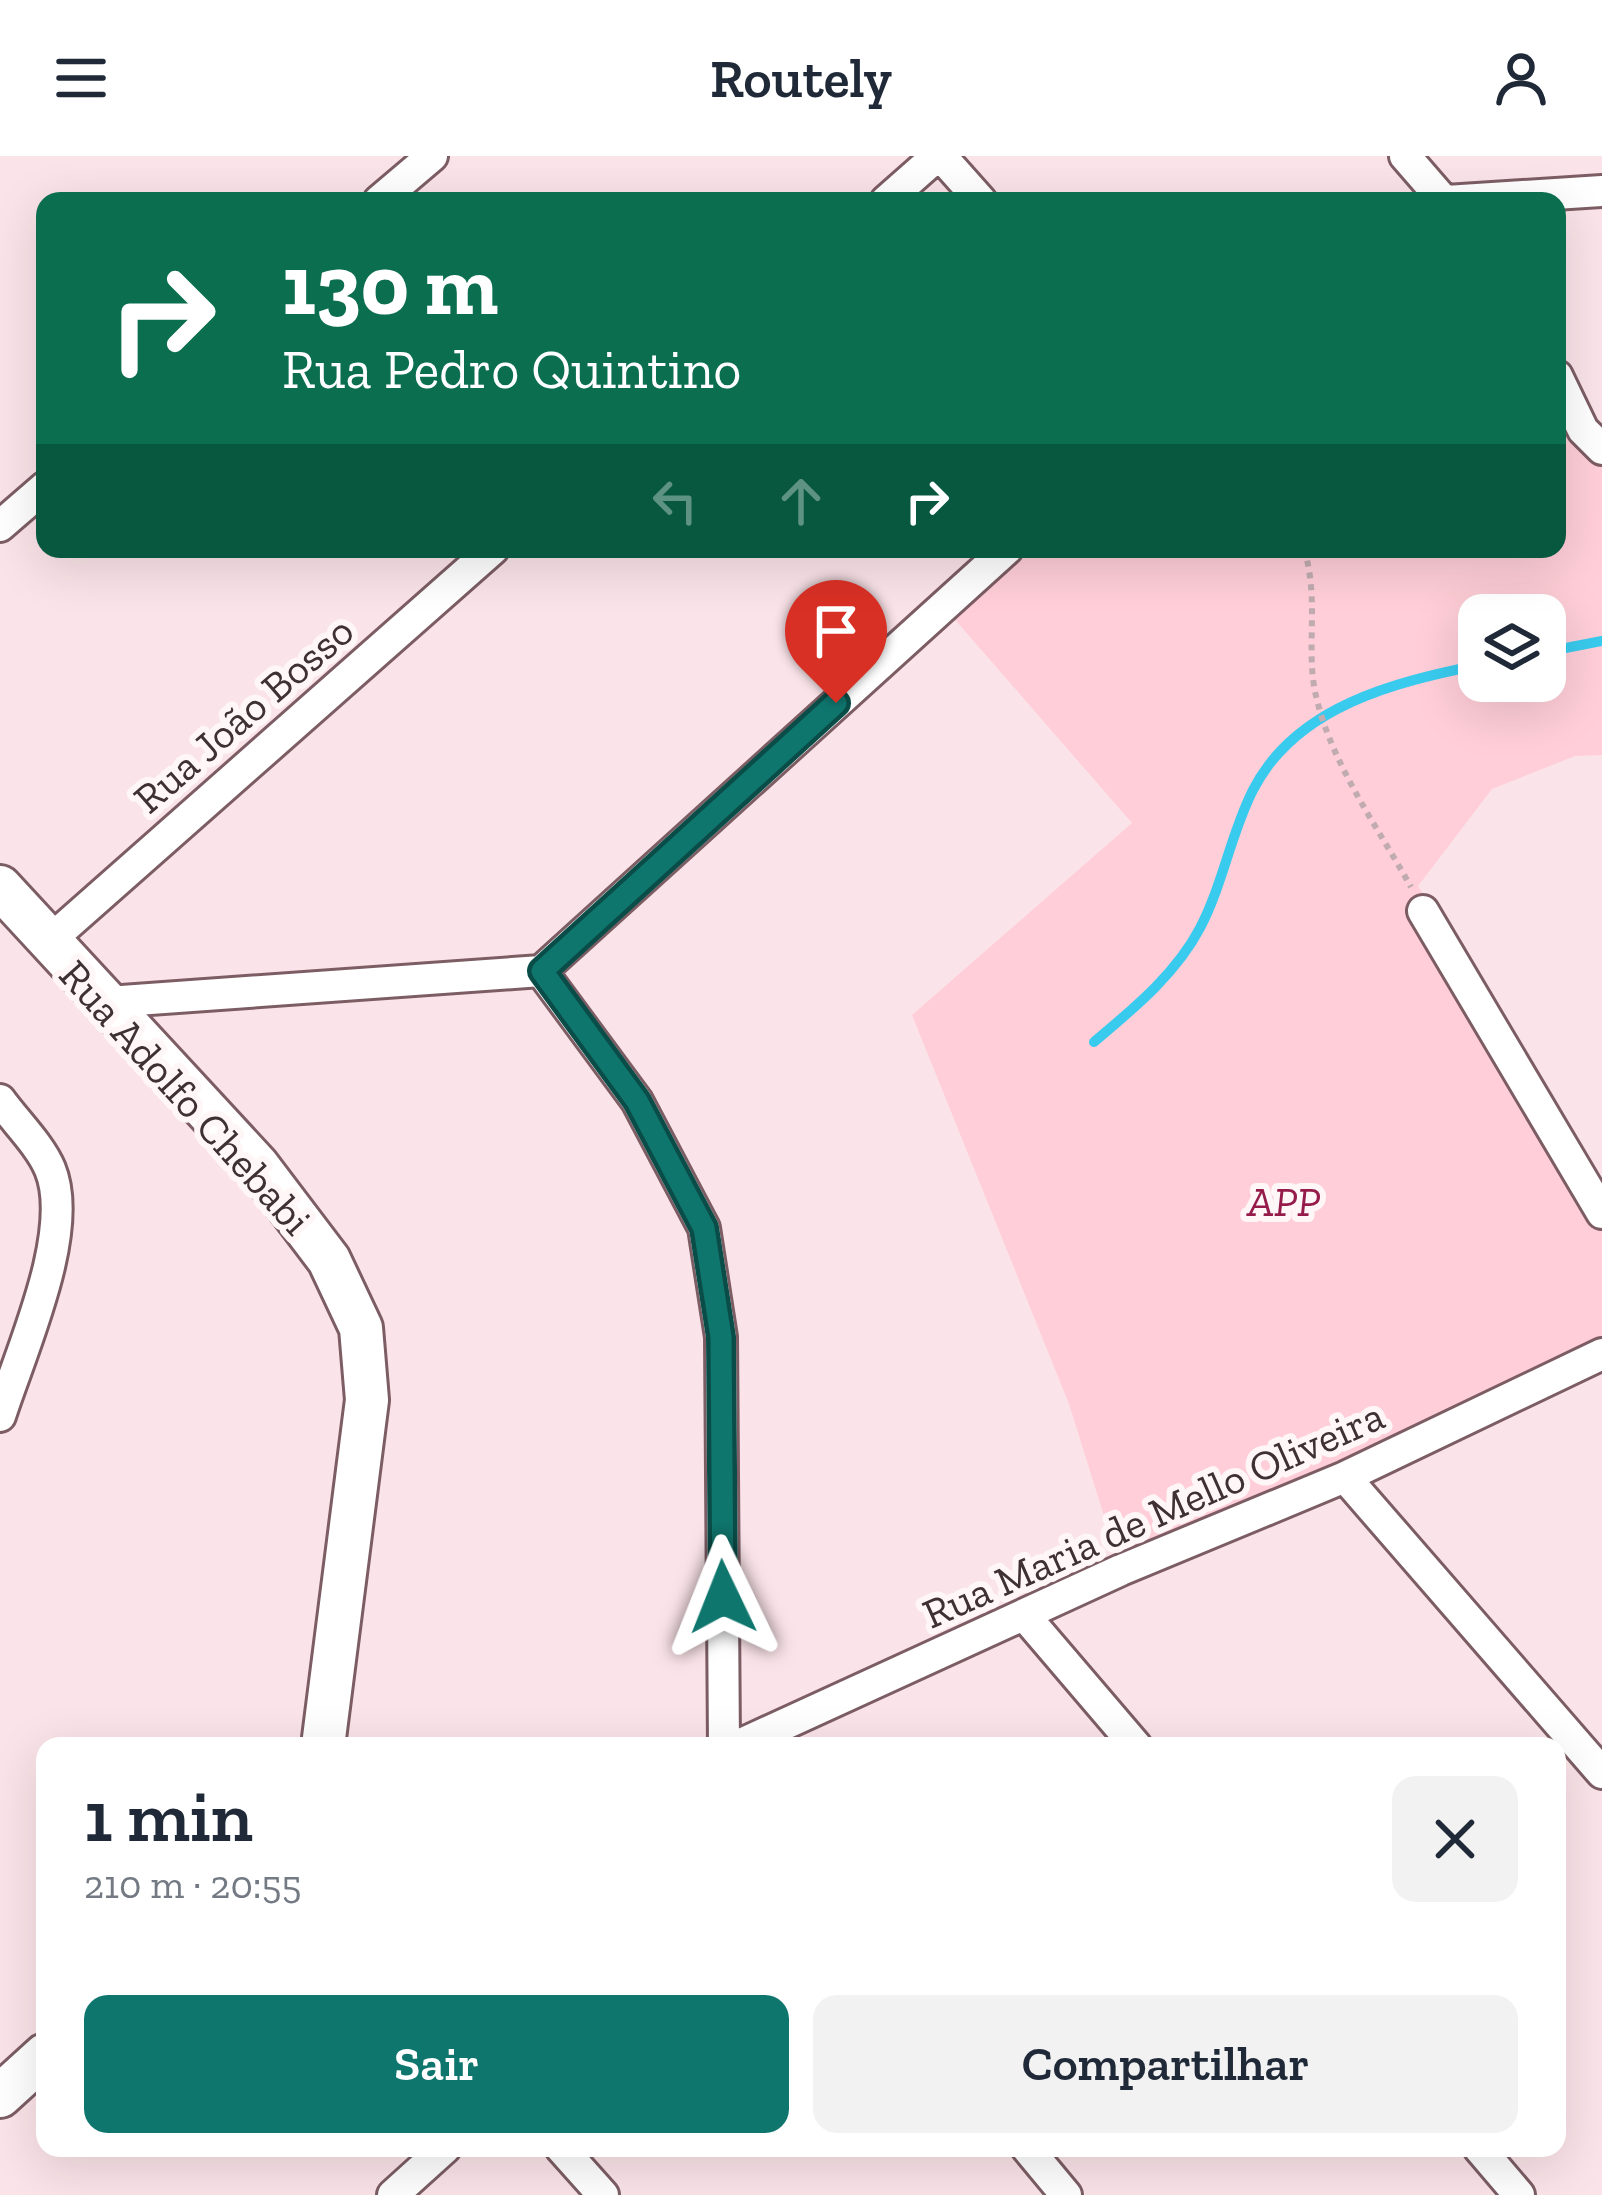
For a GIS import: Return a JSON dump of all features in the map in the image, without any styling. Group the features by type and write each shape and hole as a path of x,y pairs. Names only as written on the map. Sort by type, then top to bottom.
{"street":[{"path":"389,192 431,156"},
{"path":"897,192 939,156 973,192"},
{"path":"1405,156 1437,192"},
{"path":"1566,193 1602,191"},
{"path":"1566,398 1583,430 1602,449"},
{"path":"0,526 36,495"},
{"name":"Rua João Bosso","path":"48,941 483,558"},
{"path":"108,1002 542,971 997,558"},
{"name":"Rua Adolfo Chebabi","path":"0,887 256,1165 329,1260 361,1328 367,1400 324,1737"},
{"path":"1424,911 1602,1213"},
{"path":"542,971 637,1101 704,1228 721,1337 724,1737"},
{"path":"0,1100 50,1168 58,1208 46,1271 0,1416"},
{"name":"Rua Maria de Mello Oliveira","path":"757,1737 1121,1570 1345,1477 1602,1354"},
{"path":"1345,1477 1602,1773"},
{"path":"1025,1616 1128,1737"},
{"path":"0,2096 36,2063"},
{"path":"393,2195 435,2157"},
{"path":"569,2157 603,2195"},
{"path":"1034,2157 1066,2195"},
{"path":"1486,2157 1519,2195"}],"path":[{"path":"1306,558 1315,604 1315,693 1339,761 1424,911"}],"green space":[{"name":"APP","path":"1566,404 1602,449 1602,755 1575,756 1492,789 1418,886 1602,1199 1602,1350 1121,1570 1069,1404 912,1015 1132,823 943,606 997,558 1566,558"}],"waterway":[{"path":"1566,648 1602,641"},
{"path":"1094,1042 1153,990 1190,945 1208,911 1253,790 1295,737 1351,702 1458,670"}],"route":[{"path":"723,1597 721,1337 704,1228 637,1101 542,971 836,703"}]}
